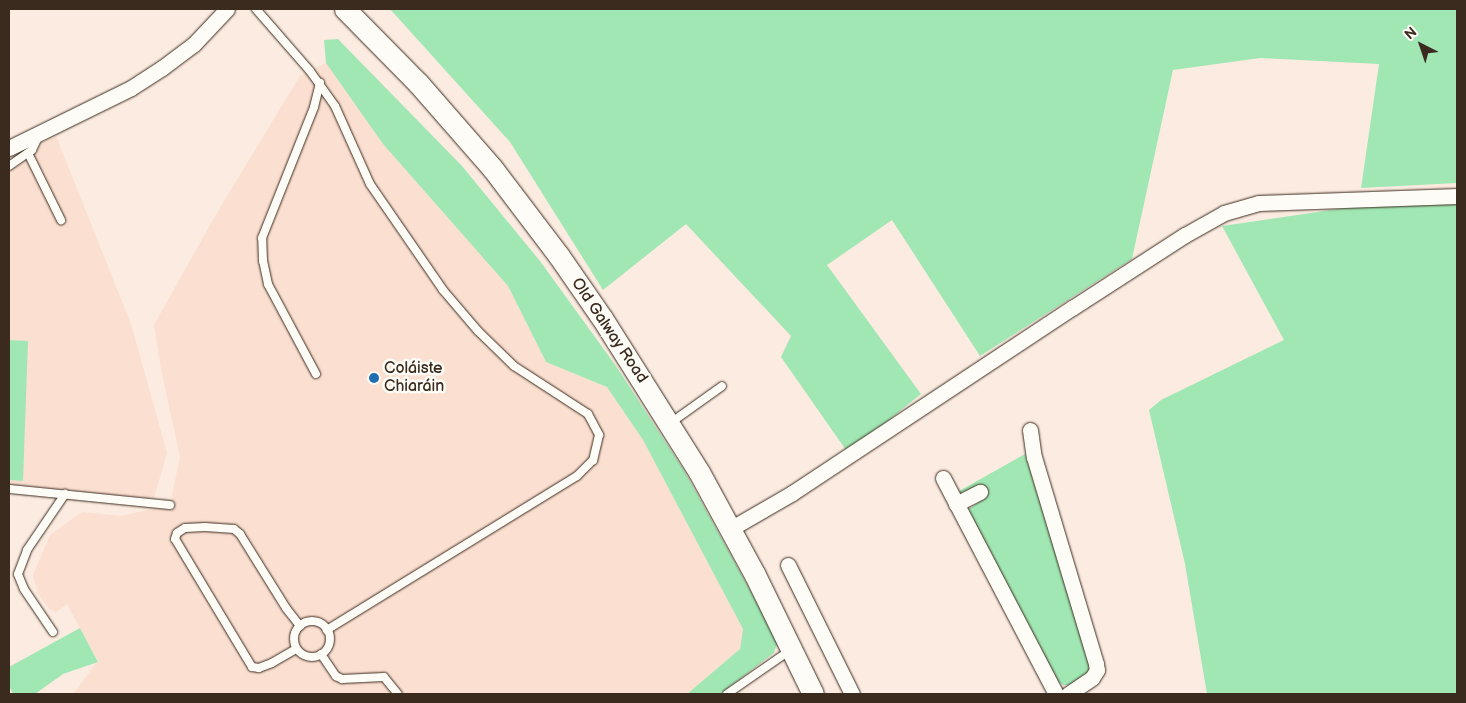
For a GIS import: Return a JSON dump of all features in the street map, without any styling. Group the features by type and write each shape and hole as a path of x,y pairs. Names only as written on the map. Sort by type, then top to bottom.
{"main road":[{"name":"Old Galway Road","path":"345,9 418,83 493,169 602,318 669,424 730,529 813,694"}],"street":[{"path":"9,148 131,88 194,44 227,9"},
{"path":"730,529 792,493 1072,308 1185,235 1224,213 1259,203 1457,196"},
{"path":"1030,430 1034,457 1097,670 1092,678 1068,694"},
{"path":"943,478 1056,694"},
{"path":"956,504 980,492"},
{"path":"788,566 852,694"}],"lane":[{"path":"256,9 320,83 336,106 370,184 443,290 478,331 514,366 588,414 600,435 593,460 577,476 327,630"},
{"path":"316,374 268,284 263,262 262,238 318,96 320,83"},
{"path":"9,166 32,150 39,133"},
{"path":"28,153 61,220"},
{"path":"669,424 722,386"},
{"path":"9,489 170,505"},
{"path":"53,632 24,589 18,574 28,550 65,494"},
{"path":"296,649 272,663 259,668 252,667 175,539 177,533 185,528 234,529 240,534 286,608 300,626"},
{"path":"313,621 323,625 327,630 328,646 321,654 310,657 296,649 294,638 300,626 313,621"},
{"path":"727,694 791,650"},
{"path":"321,654 336,676 342,680 384,677 398,694"}],"shaded area":[{"name":"Coláiste Chiaráin","path":"326,63 383,144 508,286 546,362 607,387 643,440 743,629 740,649 687,694 73,694 98,661 67,604 56,612 49,609 38,594 33,575 50,535 82,512 121,516 170,505 180,457 161,369 154,325 215,216 300,76"},
{"path":"56,136 131,324 167,453 154,498 9,491 9,158"}],"green space":[{"path":"390,9 1457,9 1457,183 1361,188 1379,64 1260,58 1173,70 1132,259 980,356 892,220 827,265 921,394 848,453 781,357 791,336 686,224 603,290 510,142"},
{"path":"338,39 462,166 540,261 616,366 685,472 778,641 774,653 720,694 687,694 740,649 743,629 643,440 607,387 546,362 508,286 383,144 326,63 324,40"},
{"path":"1457,202 1457,694 1207,694 1185,564 1149,410 1161,400 1284,340 1222,226 1351,207"},
{"path":"9,340 28,341 23,481 9,480"},
{"path":"1025,454 1088,658 1090,671 1070,685 1063,685 1052,679 967,517 969,509 982,500 978,490 962,495 959,491"},
{"path":"80,628 98,662 63,674 35,694 13,694 9,686 9,667"}],"place":[{"name":"Coláiste Chiaráin","path":"374,378"}]}
